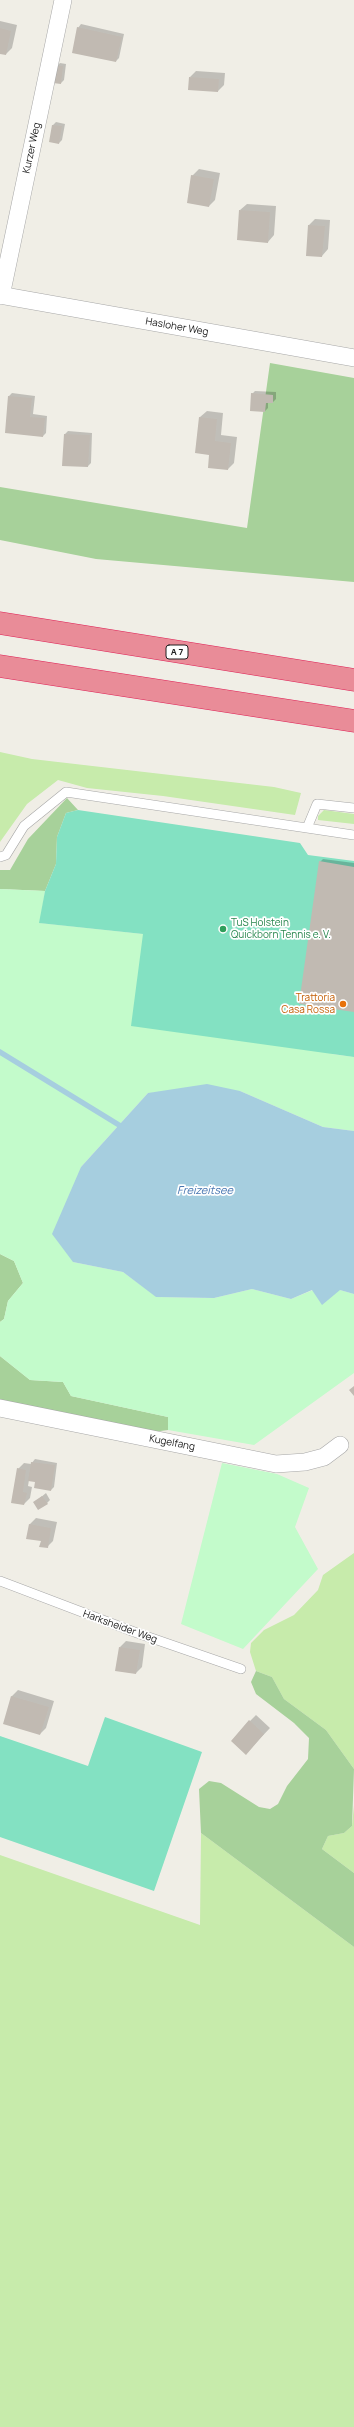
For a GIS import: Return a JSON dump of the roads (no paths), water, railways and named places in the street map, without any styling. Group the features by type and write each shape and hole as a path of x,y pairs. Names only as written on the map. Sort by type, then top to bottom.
{"highway":[{"name":"A 7","path":"0,623 354,680"},
{"path":"0,666 354,721"}],"street":[{"name":"Kurzer Weg","path":"0,296 63,0"},
{"name":"Hasloher Weg","path":"0,296 354,358"},
{"name":"Kugelfang","path":"0,1408 276,1464 305,1462 324,1457 340,1445"}],"lane":[{"path":"0,858 6,855 24,826 66,792 354,835"},
{"path":"307,828 317,804 354,808"},
{"name":"Harksheider Weg","path":"0,1581 137,1633 241,1669"}],"water":[{"name":"Freizeitsee","path":"207,1084 240,1091 323,1127 354,1131 354,1294 340,1290 322,1305 312,1290 291,1299 252,1289 214,1298 156,1297 123,1272 73,1262 52,1234 81,1167 148,1093"}],"waterway":[{"path":"0,1052 119,1125"}],"place":[{"name":"TuS Holstein Quickborn Tennis e. V.","path":"223,929"},
{"name":"Trattoria Casa Rossa","path":"343,1004"}]}
